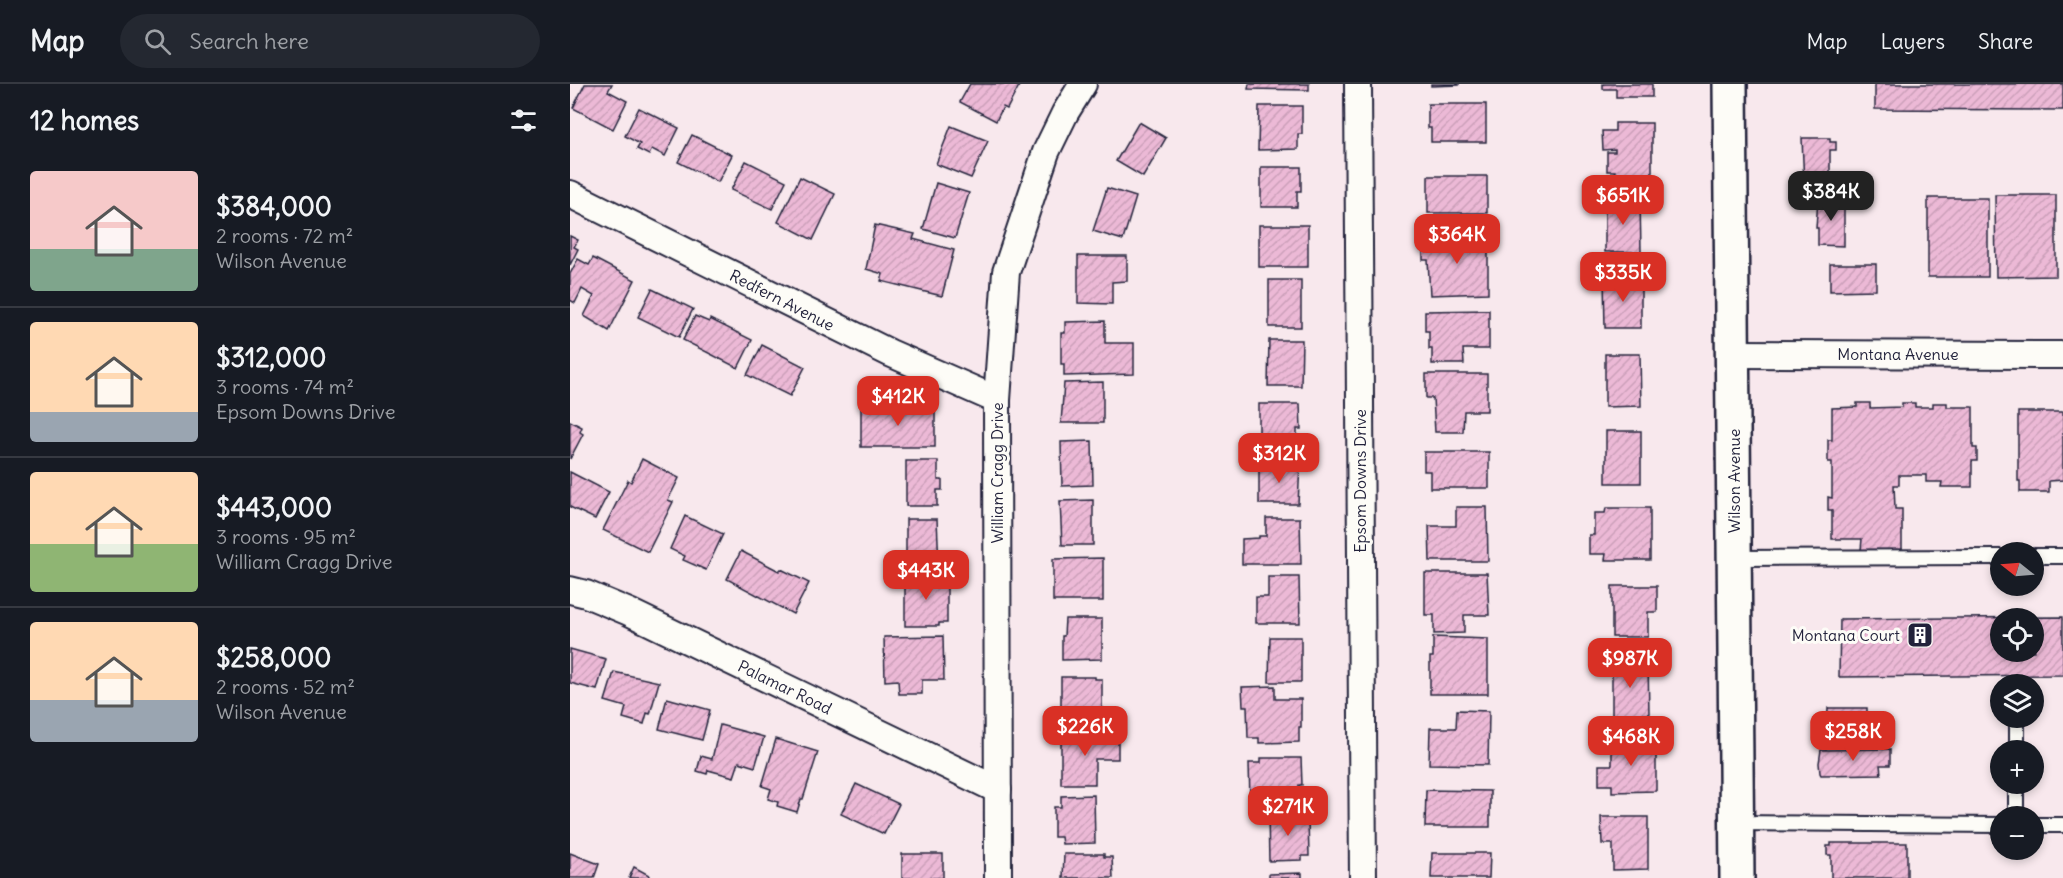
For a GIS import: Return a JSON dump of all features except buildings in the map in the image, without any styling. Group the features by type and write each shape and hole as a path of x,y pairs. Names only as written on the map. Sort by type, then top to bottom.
{"main road":[{"name":"Wilson Avenue","path":"1730,84 1737,878"}],"street":[{"name":"William Cragg Drive","path":"998,878 997,400 1006,272 1046,152 1065,113 1083,84"},
{"name":"Epsom Downs Drive","path":"1358,84 1363,878"},
{"name":"Redfern Avenue","path":"570,194 890,353 997,400"},
{"name":"Montana Avenue","path":"1733,354 2063,355"},
{"name":"Palamar Road","path":"570,590 586,594 629,612 998,789"}],"lane":[{"path":"2044,556 2063,556"},
{"path":"1735,558 1990,557"},
{"path":"1736,823 1990,825"},
{"path":"2044,825 2063,825"}],"place":[{"name":"Montana Court","path":"1920,635"}]}
